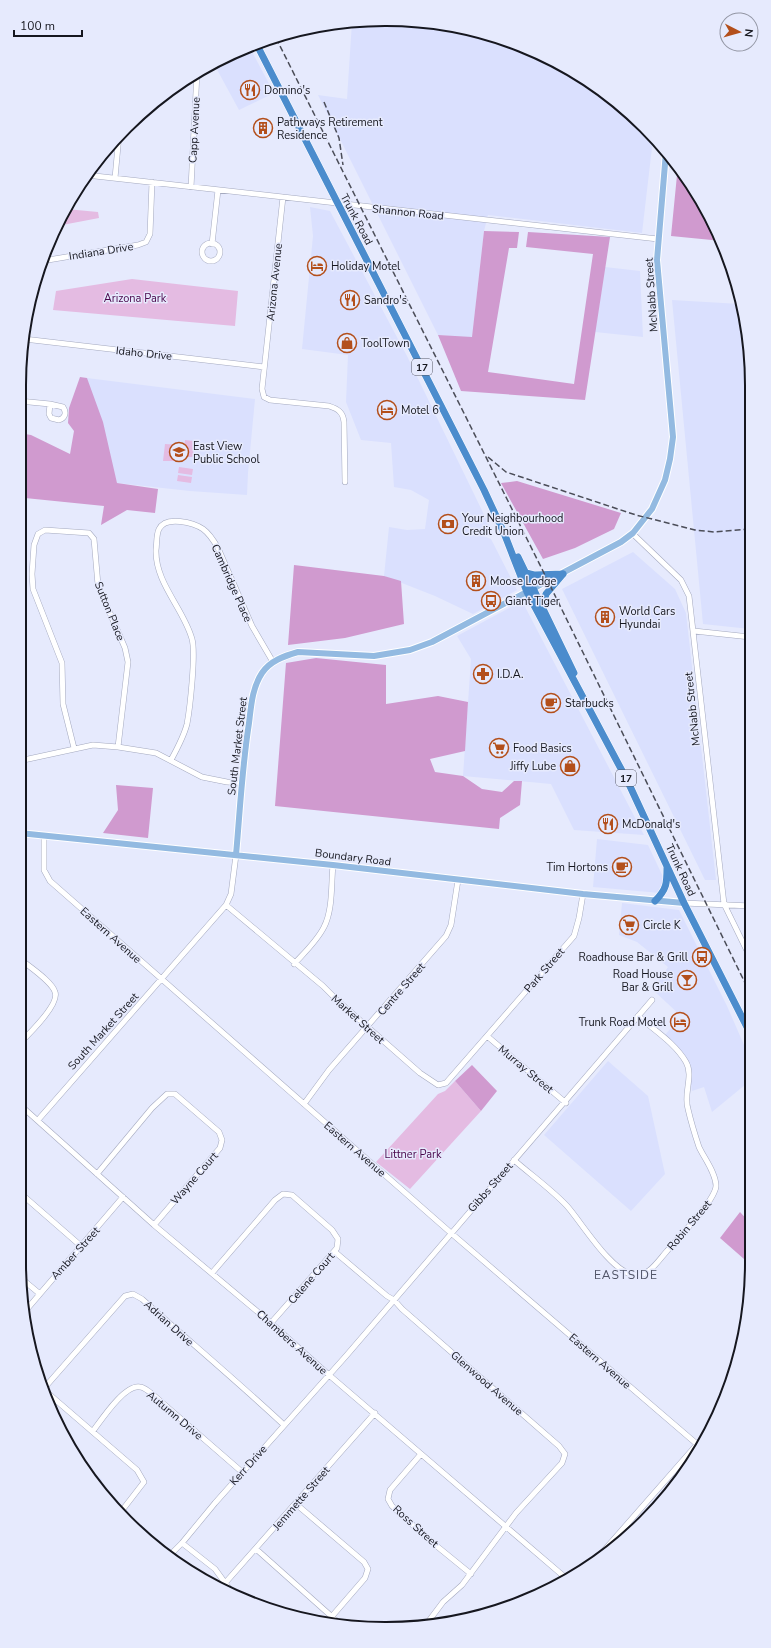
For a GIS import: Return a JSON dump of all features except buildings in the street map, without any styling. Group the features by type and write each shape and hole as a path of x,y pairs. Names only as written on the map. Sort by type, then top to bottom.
{"highway":[{"name":"Trunk Road","path":"260,49 336,203 415,354 504,533 564,664 582,692"},
{"name":"Trunk Road","path":"504,533 526,573 530,590 542,609 570,662 582,692 628,782 684,903 745,1023"},
{"path":"526,573 536,575 563,574"},
{"path":"542,609 546,594 563,574"},
{"path":"655,901 663,894 665,888 667,864"}],"main road":[{"name":"McNabb Street","path":"665,160 657,260 673,437"},
{"name":"South Market Street","path":"236,855 242,783 252,696 261,674 273,662 298,652 374,656 410,650 452,632 621,542 632,534 647,517 659,496 665,480 673,437"},
{"name":"Boundary Road","path":"26,834 333,865 583,894 684,903"}],"street":[{"name":"Capp Avenue","path":"191,186 197,80"},
{"path":"115,178 118,145"},
{"name":"Shannon Road","path":"94,176 658,239"},
{"name":"Indiana Drive","path":"49,260 138,245 146,242 150,234 152,182"},
{"path":"212,244 218,190"},
{"name":"Arizona Avenue","path":"283,197 262,389 264,397 270,400 329,406 338,409 343,415 345,482"},
{"name":"Idaho Drive","path":"29,340 264,366"},
{"path":"26,402 50,404"},
{"name":"Cambridge Place","path":"171,760 187,724 194,653 192,639 158,568 156,552 158,532 161,526 165,523 176,521 192,524 204,530 212,537 252,626 273,662"},
{"name":"Sutton Place","path":"74,748 63,704 62,663 33,589 32,574 34,545 38,534 45,530 89,533 94,539 98,584 125,648 128,662 118,747"},
{"name":"McNabb Street","path":"632,534 680,580 689,596 724,904 745,947"},
{"path":"694,632 745,637"},
{"path":"26,759 93,745 118,747 156,753 202,777 242,783"},
{"name":"Eastern Avenue","path":"44,835 44,870 50,881 451,1233 697,1442"},
{"name":"South Market Street","path":"38,1120 226,905 231,894 236,855"},
{"path":"294,964 319,937 325,926 329,914 333,865"},
{"name":"Centre Street","path":"304,1104 330,1070 368,1028 446,936 451,925 458,880"},
{"name":"Park Street","path":"487,1036 574,936 583,894"},
{"path":"684,903 745,906"},
{"name":"Market Street","path":"226,905 294,964 323,986 368,1028 420,1073 438,1085 446,1083 487,1036"},
{"path":"26,964 50,984 55,991 56,998 52,1006 26,1036"},
{"name":"Gibbs Street","path":"329,1375 514,1160 566,1103 652,1000"},
{"name":"Robin Street","path":"514,1160 566,1206 601,1251 631,1275 641,1276 650,1270 685,1231 713,1197 716,1186 715,1180 699,1147 687,1107 686,1094 689,1071 686,1062 671,1043 638,1016"},
{"name":"Murray Street","path":"487,1036 566,1103"},
{"name":"Wayne Court","path":"97,1174 152,1108 167,1094 175,1094 219,1132 222,1140 220,1148 154,1225"},
{"name":"Chambers Avenue","path":"26,1110 154,1225 271,1323 329,1375 563,1575"},
{"name":"Celene Court","path":"212,1273 275,1200 283,1194 292,1195 332,1230 338,1239 337,1248 271,1323"},
{"name":"Amber Street","path":"29,1307 123,1197"},
{"path":"26,1198 81,1246"},
{"name":"Glenwood Avenue","path":"335,1252 387,1296 394,1300 402,1310 559,1446 565,1454 562,1463 506,1527"},
{"path":"27,1283 40,1294"},
{"name":"Adrian Drive","path":"47,1384 125,1296 134,1294 142,1299 212,1362 240,1383 284,1425"},
{"name":"Kerr Drive","path":"173,1552 329,1375"},
{"name":"Autumn Drive","path":"93,1431 124,1393 132,1388 141,1387 151,1393 242,1472"},
{"path":"51,1395 137,1470 144,1482 123,1509"},
{"name":"Jemmette Street","path":"226,1582 375,1413"},
{"path":"608,1545 692,1450"},
{"name":"Ross Street","path":"421,1454 390,1490 388,1499 392,1506 428,1539 471,1574"},
{"path":"256,1549 332,1617 365,1578 368,1569 364,1562 296,1504"},
{"path":"430,1619 443,1602 462,1585 506,1527"},
{"path":"182,1543 201,1556 228,1586"}],"shaded area":[{"path":"386,26 432,29 479,38 523,53 565,74 604,100 623,115 652,144 642,233 488,215 484,231 472,338 438,335 318,95 347,99 352,28"},
{"path":"252,52 274,93 239,110 216,68"},
{"path":"677,176 697,206 714,240 671,236"},
{"path":"310,207 330,211 407,356 491,529 481,535 491,539 517,590 473,614 435,596 384,576 389,527 407,530 425,529 429,500 411,490 394,487 391,443 361,440 346,402 348,355 302,349 313,236"},
{"path":"484,231 519,232 517,248 509,248 488,372 574,384 593,254 526,247 528,232 610,237 585,400 461,391 438,335 472,337"},
{"path":"605,267 640,271 643,337 595,332"},
{"path":"672,300 736,304 742,339 745,386 745,628 703,624"},
{"path":"80,377 87,378 103,422 117,483 158,489 155,513 127,510 101,525 104,506 26,498 26,434 31,435 70,454 74,431 68,423 69,408"},
{"name":"East View Public School","path":"87,378 255,399 247,495 190,491 117,483"},
{"path":"517,481 621,513 614,529 575,548 543,559 501,483"},
{"path":"633,552 675,589 686,613 716,880 705,880 562,589"},
{"path":"294,565 384,576 401,581 404,624 345,638 288,645"},
{"path":"522,601 644,835 574,830 551,784 463,776 471,659 457,636"},
{"path":"316,658 386,665 386,704 438,696 468,702 465,751 430,759 435,772 463,776 482,789 502,792 514,781 522,781 520,805 500,818 499,829 275,806 286,663"},
{"path":"116,785 153,788 148,838 103,833 118,810"},
{"path":"597,839 648,845 665,881 660,893 593,887"},
{"path":"622,903 679,910 727,1006 745,1047 745,1085 712,1112 704,1087 692,1091 685,1055 665,1035 681,1016 653,990 668,967 637,942 619,935"},
{"path":"608,1061 648,1096 665,1174 631,1211 544,1135"},
{"path":"472,1065 497,1091 481,1111 455,1081"},
{"path":"740,1212 745,1217 745,1260 720,1238"},
{"path":"95,1474 102,1480 101,1482"}],"green space":[{"path":"72,210 98,212 99,218 64,225"},
{"name":"Arizona Park","path":"132,279 238,291 235,326 53,310 56,291"},
{"path":"185,440 194,441 193,457 183,457"},
{"path":"165,444 182,445 180,461 163,461"},
{"path":"179,467 193,469 192,475 178,473"},
{"path":"178,475 192,477 191,483 177,481"},
{"name":"Littner Park","path":"455,1081 481,1111 410,1189 376,1162 438,1094 445,1091"}],"railway":[{"path":"278,42 541,567 745,983"},
{"path":"324,102 339,138 343,165"},
{"path":"488,457 506,472 636,515 695,530 714,532 745,529"}],"place":[{"name":"Domino's","path":"250,90"},
{"name":"Pathways Retirement Residence","path":"263,128"},
{"name":"Holiday Motel","path":"317,266"},
{"name":"Sandro's","path":"350,300"},
{"name":"ToolTown","path":"347,343"},
{"name":"Motel 6","path":"387,410"},
{"name":"East View Public School","path":"179,452"},
{"name":"Your Neighbourhood Credit Union","path":"448,524"},
{"name":"Moose Lodge","path":"476,581"},
{"name":"Giant Tiger","path":"491,601"},
{"name":"World Cars Hyundai","path":"605,617"},
{"name":"I.D.A.","path":"483,674"},
{"name":"Starbucks","path":"551,703"},
{"name":"Food Basics","path":"499,748"},
{"name":"Jiffy Lube","path":"570,766"},
{"name":"McDonald's","path":"608,824"},
{"name":"Tim Hortons","path":"622,867"},
{"name":"Circle K","path":"629,925"},
{"name":"Roadhouse Bar & Grill","path":"702,957"},
{"name":"Road House Bar & Grill","path":"687,980"},
{"name":"Trunk Road Motel","path":"680,1022"}],"district":[{"name":"EASTSIDE","path":"626,1275"}]}
